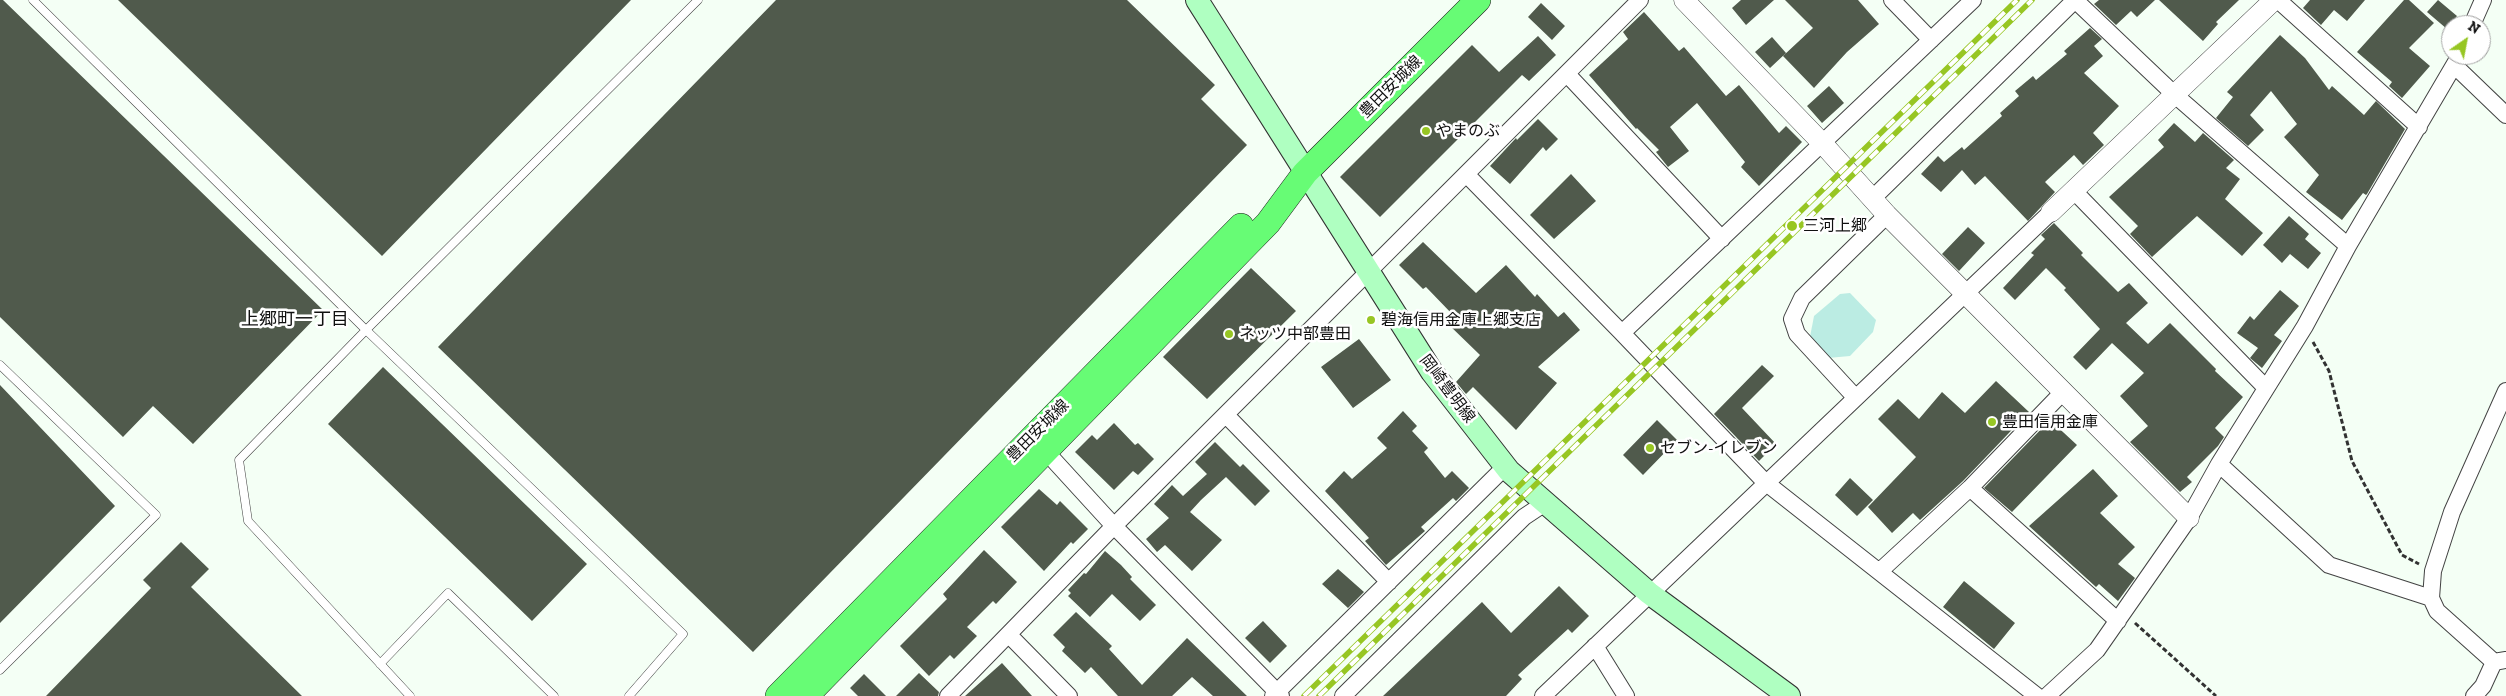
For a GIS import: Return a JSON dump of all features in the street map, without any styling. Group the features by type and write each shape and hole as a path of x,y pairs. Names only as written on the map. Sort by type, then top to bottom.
{"main road":[{"name":"岡崎豊明線","path":"1197,0 1305,174 1432,372 1506,466 1545,503 1649,593 1789,696"},
{"name":"豊田安城線","path":"778,696 814,687 1260,207 1305,174 1478,0"}],"street":[{"path":"948,696 1114,526 1640,0"},
{"path":"1684,0 1823,144 1887,215 2062,393 2189,518"},
{"path":"1892,0 1931,40"},
{"path":"1622,334 1974,0"},
{"path":"1873,198 2075,0 2174,95 2348,246"},
{"path":"1543,696 1854,397 2274,0"},
{"path":"2278,0 2420,126"},
{"path":"2476,15 2483,0"},
{"path":"2047,696 2097,650 2189,518 2219,464 2305,326 2348,246 2455,65"},
{"path":"2461,65 2506,115"},
{"path":"1567,74 1722,239"},
{"path":"1466,174 1766,482 2037,696"},
{"path":"2074,190 2265,388"},
{"path":"1854,397 1797,334 1792,319 1802,298 1887,215"},
{"path":"2474,696 2500,661 2437,611 2431,598 2433,571 2452,512 2506,391"},
{"path":"1880,571 1970,488 2062,393"},
{"path":"1226,415 1389,582"},
{"path":"1039,445 1114,526 1277,694 1506,466"},
{"path":"2219,464 2329,565 2431,598"},
{"path":"1970,488 2118,621"},
{"path":"1343,696 1524,518 1545,503"},
{"path":"1009,635 1069,696"},
{"path":"1595,646 1626,696"}],"lane":[{"path":"33,0 366,330 683,634 628,696"},
{"path":"410,696 248,521 239,460 366,330 698,0"},
{"path":"0,365 156,515 0,670"},
{"path":"380,664 448,593 554,696"}],"path":[{"path":"2305,326 2329,370 2352,460 2402,555 2433,571"},
{"path":"2118,621 2132,620 2216,696"}],"shaded area":[{"path":"1850,293 1876,320 1873,332 1850,356 1828,358 1810,337 1814,316 1840,294"}],"building":[{"path":"0,0 3,0 323,310 193,444 153,406 123,437 0,317"},
{"path":"118,0 631,0 382,256"},
{"path":"776,0 1127,0 1215,85 1201,99 1247,145 753,652 438,347"},
{"path":"1741,0 1774,0 1746,25 1732,8"},
{"path":"1785,0 1858,0 1879,24 1847,52 1814,88 1783,56 1813,28"},
{"path":"2099,0 2155,0 2137,17 2131,11 2116,25 2094,4"},
{"path":"2159,0 2239,0 2216,22 2218,24 2203,41"},
{"path":"2310,0 2365,0 2347,21 2334,10 2321,25 2303,8"},
{"path":"2404,0 2409,0 2434,23 2409,48 2430,66 2402,98 2389,86 2392,82 2357,52"},
{"path":"2438,0 2456,15 2441,15 2441,24 2427,12"},
{"path":"1541,3 1565,26 1552,40 1528,17"},
{"path":"1644,12 1679,51 1684,47 1726,96 1739,85 1779,133 1786,126 1802,142 1759,186 1741,167 1745,162 1697,103 1670,127 1689,151 1668,167 1656,152 1659,150 1636,129 1589,75 1628,39 1623,32"},
{"path":"2090,28 2102,39 2094,46 2103,56 2084,73 2119,106 2093,133 2104,145 2083,165 2074,155 2045,182 2055,192 2028,221 1985,176 1975,185 1962,170 1941,192 1921,174 1938,156 1944,162 1962,147 1964,150 2002,116 2000,113 2019,96 2015,91 2033,76 2036,80 2067,54 2064,51"},
{"path":"2280,35 2305,58 2329,90 2332,86 2364,115 2376,101 2405,129 2367,194 2363,193 2342,220 2306,192 2319,175 2284,137 2297,124 2271,91 2250,115 2264,130 2248,146 2216,118 2233,97 2227,92"},
{"name":"やまのぶ","path":"1538,36 1556,55 1529,81 1522,75 1380,217 1340,177 1472,45 1499,72"},
{"path":"1772,37 1786,53 1770,68 1755,52"},
{"path":"1829,86 1844,103 1822,123 1807,106"},
{"path":"1538,119 1558,139 1546,151 1543,147 1510,184 1490,166 1516,138 1517,140"},
{"path":"2174,123 2195,142 2203,133 2234,160 2226,168 2240,179 2225,199 2263,233 2242,256 2197,216 2152,257 2130,234 2138,226 2109,197 2164,147 2158,140"},
{"path":"1571,174 1596,201 1554,239 1530,215"},
{"path":"2289,216 2309,234 2305,239 2321,253 2308,269 2290,254 2282,263 2263,245"},
{"path":"2054,223 2083,253 2081,255 2118,292 2129,283 2148,303 2126,323 2148,344 2170,323 2216,369 2215,371 2243,397 2215,428 2224,437 2218,446 2187,477 2192,482 2180,492 2130,442 2148,426 2120,396 2144,373 2112,343 2086,370 2073,357 2100,329 2064,290 2066,288 2046,268 2015,300 2003,288 2034,255 2031,253 2045,239 2041,235"},
{"path":"1968,227 1985,243 1959,271 1942,254"},
{"path":"1423,242 1476,293 1506,265 1535,297 1537,294 1558,317 1564,312 1580,330 1538,367 1557,383 1516,430 1473,387 1466,394 1456,382 1480,355 1447,323 1454,316 1426,287 1423,289 1399,265"},
{"name":"ネッツ中部豊田","path":"1251,268 1296,311 1207,399 1163,357"},
{"path":"2280,290 2299,306 2274,335 2282,341 2262,368 2250,358 2258,348 2237,333 2250,316 2254,320"},
{"path":"1359,339 1391,380 1353,408 1321,367"},
{"path":"1762,365 1774,376 1742,408 1776,444 1759,461 1714,414"},
{"path":"383,367 587,564 532,621 328,424"},
{"path":"1996,381 2029,412 1963,481 1920,520 1913,513 1892,533 1868,507 1916,457 1878,419 1898,399 1919,419 1942,392 1965,413"},
{"path":"0,385 115,506 0,623"},
{"path":"1403,411 1417,426 1412,431 1428,448 1424,452 1445,478 1452,471 1469,488 1456,501 1453,498 1421,527 1425,531 1386,565 1365,541 1369,538 1325,491 1344,471 1352,479 1387,448 1377,438"},
{"name":"セブン-イレブン","path":"1657,420 1677,440 1643,475 1623,455"},
{"path":"2050,420 2077,445 2012,512 1984,488"},
{"path":"1114,423 1135,445 1138,443 1154,459 1138,475 1133,471 1114,490 1075,452 1092,435 1097,440"},
{"path":"1215,442 1240,467 1243,464 1270,491 1255,506 1226,477 1201,500 1190,512 1222,540 1192,571 1165,545 1157,552 1146,539 1169,518 1154,504 1172,485 1183,496 1207,474 1195,462"},
{"path":"2093,469 2118,496 2100,513 2135,547 2118,564 2135,578 2118,601 2099,584 2096,587 2029,526"},
{"path":"1850,478 1873,500 1857,516 1835,495"},
{"path":"1039,489 1057,505 1060,501 1088,529 1073,544 1071,542 1044,571 1001,527"},
{"path":"181,542 209,569 191,587 302,696 46,696 151,588 143,580"},
{"path":"984,550 1017,582 996,604 993,601 967,627 977,636 954,659 950,655 929,676 900,646 947,599 943,594"},
{"path":"1105,551 1121,565 1132,577 1130,579 1156,605 1140,621 1112,594 1090,617 1068,596 1071,593 1068,590 1084,573 1086,574"},
{"path":"1338,569 1364,592 1348,608 1322,584"},
{"path":"1964,581 2015,623 1994,649 1943,607"},
{"path":"1559,586 1589,616 1572,633 1568,629 1518,675 1522,679 1506,696 1383,696 1482,602 1511,633"},
{"path":"1076,612 1112,646 1109,649 1142,685 1187,638 1247,696 1213,696 1192,677 1172,696 1118,696 1091,667 1085,673 1062,651 1065,647 1053,635"},
{"path":"1263,621 1287,646 1270,663 1245,638"},
{"path":"1002,663 1032,696 965,696"},
{"path":"919,673 939,692 938,696 896,696"},
{"path":"864,674 886,696 858,696 850,688"}],"railway":[{"path":"1304,696 2017,0"},
{"path":"1319,696 2032,0"}],"place":[{"name":"やまのぶ","path":"1426,131"},
{"name":"三河上郷","path":"1792,226"},
{"name":"碧海信用金庫上郷支店","path":"1371,320"},
{"name":"ネッツ中部豊田","path":"1229,334"},
{"name":"豊田信用金庫","path":"1992,422"},
{"name":"セブン-イレブン","path":"1650,448"}],"district":[{"name":"上郷町一丁目","path":"295,320"}]}
